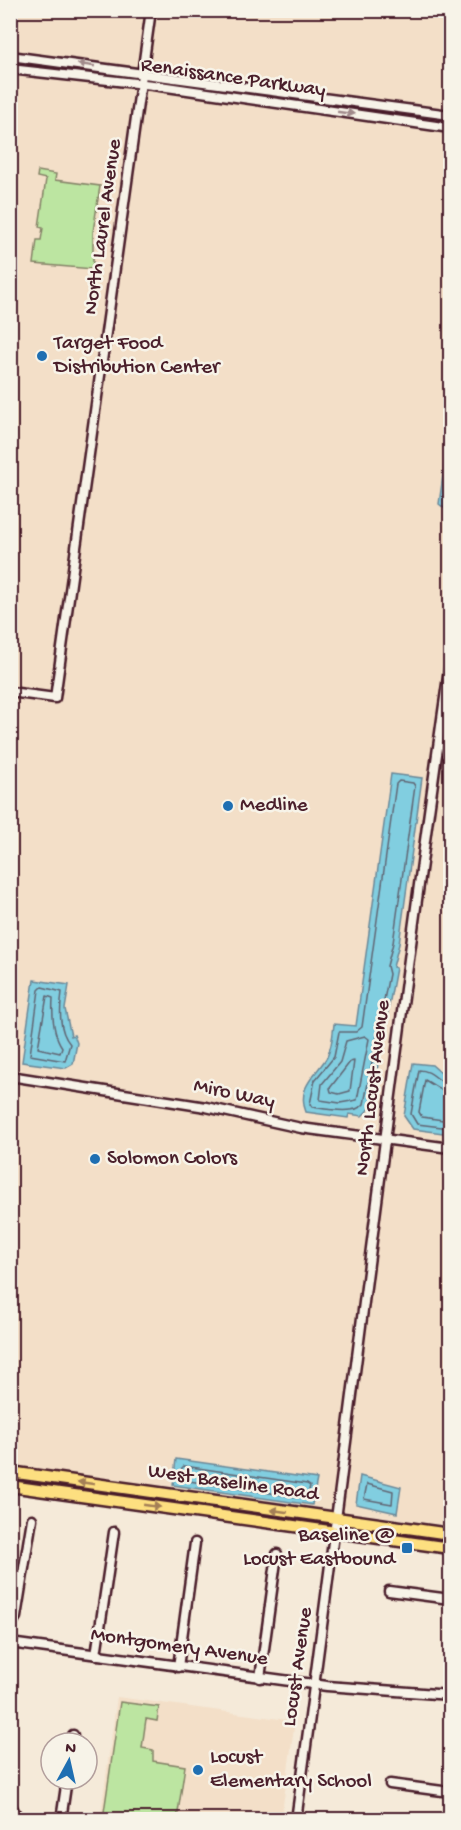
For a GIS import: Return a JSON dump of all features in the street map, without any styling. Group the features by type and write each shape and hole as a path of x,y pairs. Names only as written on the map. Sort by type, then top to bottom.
{"main road":[{"name":"West Baseline Road","path":"10,1472 450,1534"},
{"path":"10,1486 450,1548"}],"street":[{"name":"North Laurel Avenue","path":"10,692 55,698 143,84 151,10"},
{"name":"Renaissance Parkway","path":"10,56 144,72 450,115"},
{"name":"Renaissance Parkway","path":"10,69 143,84 450,128"},
{"name":"North Locust Avenue","path":"337,1519 352,1382 387,1139 450,663"},
{"name":"Miro Way","path":"10,1076 207,1107 301,1128 450,1148"},
{"name":"Locust Avenue","path":"296,1820 337,1519"},
{"path":"10,1627 16,1617 32,1520"},
{"path":"96,1655 114,1532"},
{"path":"178,1667 195,1543"},
{"path":"260,1678 277,1554"},
{"path":"389,1591 450,1599"},
{"name":"Montgomery Avenue","path":"10,1643 315,1685 450,1695"},
{"path":"390,1784 450,1792"},
{"path":"61,1820 65,1791"},
{"path":"10,1804 19,1820"}],"shaded area":[{"path":"11,11 450,11 450,1526 11,1466"},
{"name":"Locust Elementary School","path":"117,1697 295,1721 281,1819 100,1820"}],"green space":[{"path":"38,171 56,174 55,180 100,186 93,232 93,269 34,264 37,240 41,240 43,228 39,227 46,179 37,177"},
{"path":"120,1702 159,1707 157,1721 146,1719 142,1748 153,1750 153,1761 185,1766 177,1819 103,1819"}],"water":[{"path":"450,426 450,511 449,512 439,504"},
{"path":"391,774 422,778 399,944 393,967 396,968 370,1108 362,1116 349,1114 348,1118 306,1112 304,1095 306,1088 327,1057 334,1024 356,1026"},
{"path":"34,980 69,985 65,1009 71,1036 74,1035 77,1043 73,1064 66,1068 22,1062"},
{"path":"413,1063 432,1065 450,1081 450,1134 413,1129 404,1116"},
{"path":"176,1459 317,1479 312,1505 173,1485"},
{"path":"360,1476 401,1487 397,1513 356,1504"}],"place":[{"name":"Target Food Distribution Center","path":"42,356"},
{"name":"Medline","path":"228,806"},
{"name":"Solomon Colors","path":"95,1159"},
{"name":"Baseline @ Locust Eastbound","path":"407,1548"},
{"name":"Locust Elementary School","path":"198,1770"}]}
